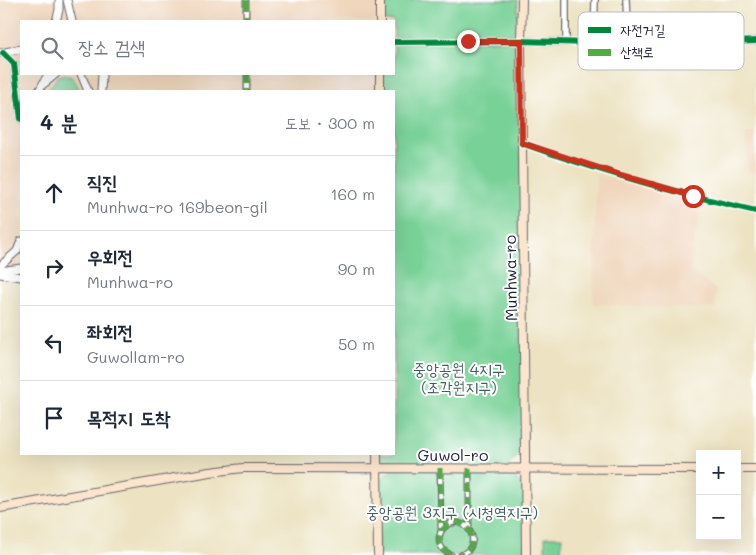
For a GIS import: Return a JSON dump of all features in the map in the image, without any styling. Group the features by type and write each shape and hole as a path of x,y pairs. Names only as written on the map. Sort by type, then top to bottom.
{"main road":[{"path":"380,0 380,20"},
{"name":"Munhwa-ro","path":"522,0 526,555"},
{"path":"380,75 380,90"},
{"path":"378,455 378,555"},
{"name":"Guwol-ro","path":"0,508 227,470 267,467 696,469"},
{"path":"741,469 756,469"}],"street":[{"path":"56,20 59,0"},
{"path":"67,0 72,20"},
{"path":"246,0 246,20"},
{"path":"566,0 566,42"},
{"path":"395,42 578,42"},
{"path":"2,53 20,49"},
{"path":"2,53 14,64 20,112"},
{"path":"41,88 48,75"},
{"path":"41,88 55,75"},
{"path":"76,75 87,90"},
{"path":"81,75 87,90"},
{"path":"101,90 102,75"},
{"path":"247,75 247,90"},
{"path":"522,143 693,196 756,211"},
{"path":"0,266 17,251 20,244"},
{"path":"0,273 20,268"},
{"path":"0,273 20,277"},
{"path":"440,468 441,547 451,555"},
{"path":"469,468 469,530"},
{"path":"441,531 450,524 456,523 466,526 473,540 469,549 461,555"}],"shaded area":[{"path":"0,0 380,0 380,20 20,20 20,75 380,75 380,90 20,90 20,277 0,274"},
{"path":"746,133 756,133 756,175 748,170"},
{"path":"596,174 700,205 690,270 716,290 715,309 593,304"}],"green space":[{"name":"중앙공원 4지구 (조각원지구)","path":"380,0 518,0 517,37 477,41 511,41 521,54 525,449 506,468 525,488 526,555 378,555 378,482 394,468 377,468 377,455 395,455 395,90 380,90 380,75 395,75 395,20 380,20"},
{"path":"58,76 72,76 80,90 49,90"},
{"path":"545,537 562,537 561,555 545,555"}],"marked path":[{"path":"246,0 246,20"},
{"path":"247,75 247,90"},
{"path":"440,468 441,531"},
{"path":"469,468 469,529"},
{"path":"451,555 440,546 439,541 442,530 452,523 459,523 465,526 470,530 472,537 469,550 461,555"}],"cycle path":[{"path":"744,42 756,41"},
{"path":"395,42 578,43"},
{"path":"3,53 14,64 20,111"},
{"path":"522,143 638,181 756,211"}],"route":[{"path":"468,41 521,41 522,143 693,196"}],"park label":[{"name":"중앙공원 3지구 (시청역지구)","path":"452,511"}]}
